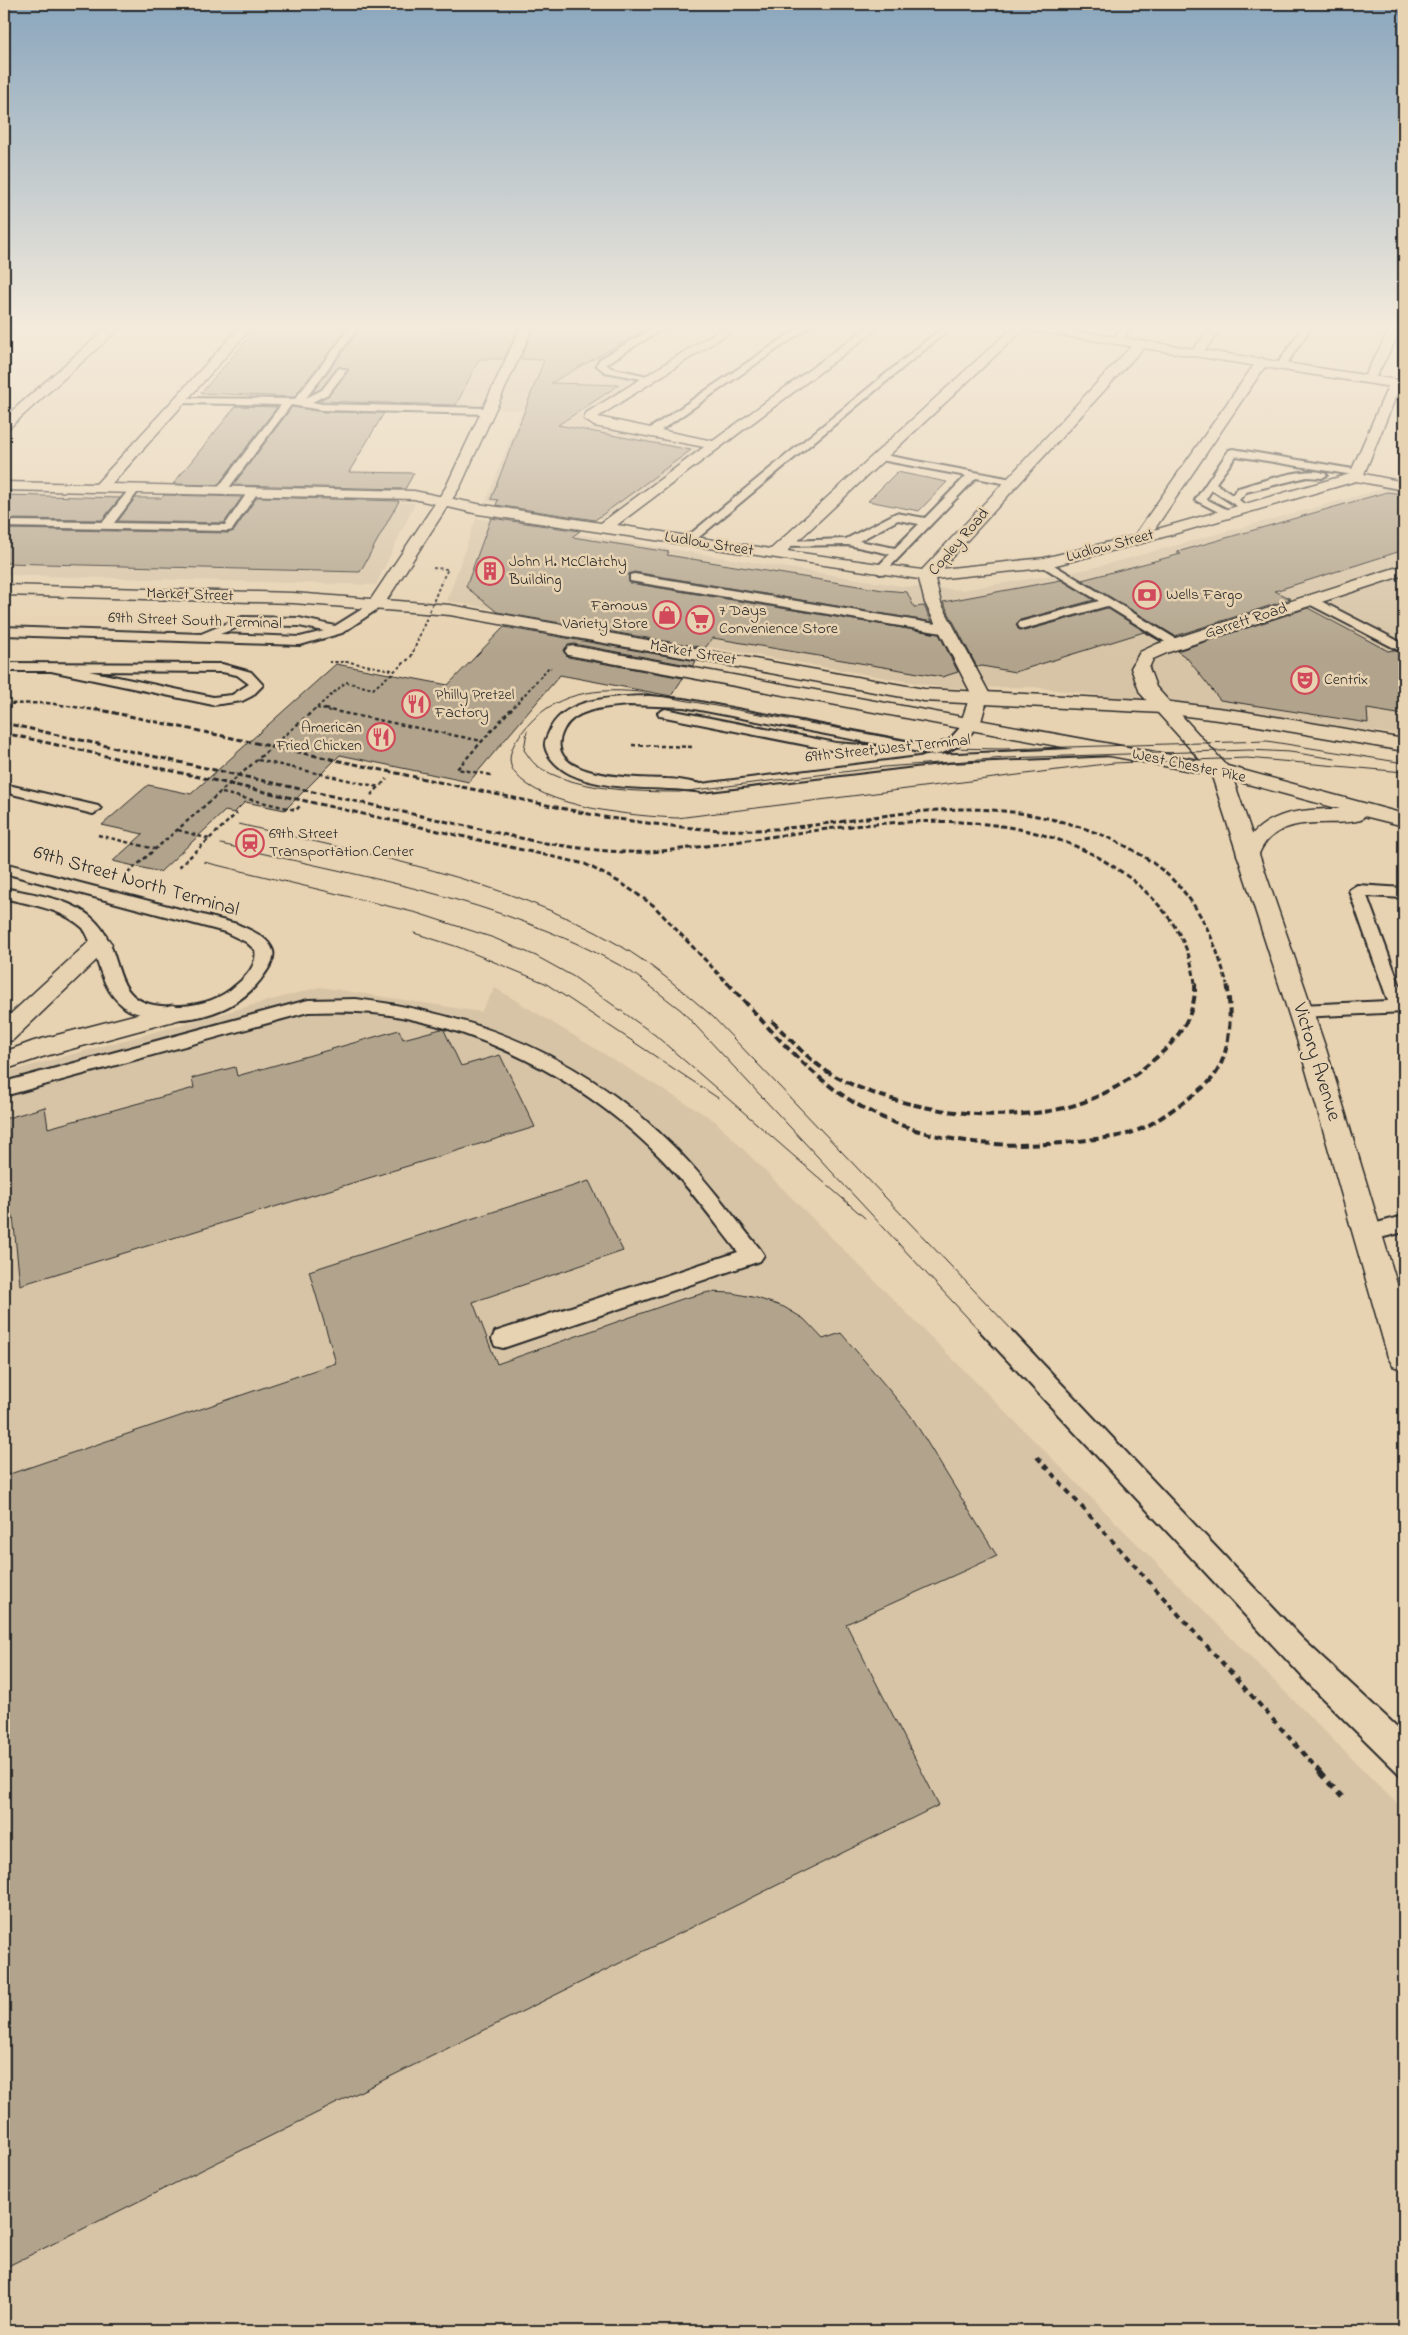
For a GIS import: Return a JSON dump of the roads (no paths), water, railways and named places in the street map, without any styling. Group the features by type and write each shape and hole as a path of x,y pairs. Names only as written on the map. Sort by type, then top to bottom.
{"street":[{"path":"100,488 147,436"},
{"path":"376,605 453,486 476,436"},
{"path":"666,436 714,445"},
{"path":"604,528 726,436"},
{"path":"780,549 902,436"},
{"name":"Copley Road","path":"980,698 974,678 934,603 926,575 1055,436"},
{"path":"1140,539 1211,436"},
{"path":"1358,475 1376,436"},
{"name":"Ludlow Street","path":"4,486 405,495 688,541 780,549 880,570 926,575 1044,563 1140,539 1235,508 1358,475 1404,486"},
{"name":"Garrett Road","path":"1220,770 1147,689 1140,668 1146,656 1177,643 1404,570"},
{"name":"Market Street","path":"4,590 293,598 450,610 910,692 980,698"},
{"name":"Market Street","path":"376,605 443,627"},
{"name":"Market Street","path":"556,648 970,725"},
{"path":"970,725 980,698 1111,703 1163,707 1241,717 1404,745"},
{"name":"West Chester Pike","path":"970,725 1220,770 1403,819"},
{"name":"Victory Avenue","path":"1220,770 1300,1011 1404,1357"},
{"path":"1248,855 1257,838 1270,829 1288,821 1340,816 1403,819"},
{"path":"4,1034 100,944"},
{"path":"4,1061 34,1050 172,1013"}],"lane":[{"path":"221,491 266,436"},
{"path":"688,541 816,436"},
{"path":"1235,508 1211,506 1200,500 1232,452 1358,475"},
{"path":"879,457 1012,482"},
{"path":"880,570 972,475"},
{"path":"1210,484 1235,508"},
{"path":"106,526 135,489"},
{"path":"4,524 228,528 253,492"},
{"path":"848,542 896,516 928,522"},
{"path":"780,549 848,542 898,552"},
{"path":"1044,563 1177,643"},
{"path":"634,578 948,630"},
{"path":"1311,600 1404,649"},
{"path":"1024,625 1109,602"},
{"name":"69th Street South Terminal","path":"4,631 300,641 324,636 338,630 376,605"},
{"path":"198,638 242,622 299,622 338,630"},
{"path":"4,667 222,668 247,675 254,679 256,685 241,698 226,701 214,700 54,668"},
{"name":"69th Street West Terminal","path":"935,750 836,747 653,711 631,701 597,704 576,711 559,725 554,733 552,749 564,764 586,775 619,781 666,782 701,788 948,758 1115,751"},
{"name":"69th Street West Terminal","path":"666,782 935,750 954,744 964,736 970,725"},
{"path":"4,788 93,809"},
{"name":"69th Street North Terminal","path":"4,868 215,923 257,942 264,949 264,958 254,979 233,997 204,1009 172,1013 140,1008 128,1002 120,994 90,924 77,915 51,905 4,893"},
{"path":"1300,1011 1402,1007 1358,890 1404,893"},
{"path":"4,1090 308,1006 329,1004 372,1007 449,1022 509,1043 566,1074 630,1119 668,1153 753,1255 503,1340"},
{"path":"1368,1233 1404,1224"}],"tram line":[{"path":"1404,763 1267,741 1003,749 946,748 639,692 620,691 585,693 569,697 554,704 540,713 528,725 516,741 510,761 515,773 528,785 546,795 590,808 677,818 1113,763 1247,758 1404,772"},
{"path":"527,731 524,750 536,765 550,773 585,785 644,791 679,792 884,767 1006,758 1249,750 1290,752 1335,759"},
{"path":"239,824 385,858 482,885 529,902 575,922 632,953 667,978 712,1016 1013,1331"},
{"path":"221,844 376,879 478,906 576,943 623,967 681,1010 980,1331"},
{"path":"204,862 417,913 494,938 536,956 574,977 655,1035 865,1218"},
{"path":"414,933 458,947 545,983 718,1098"},
{"path":"978,1330 1320,1697 1404,1780"},
{"path":"1012,1330 1304,1639 1404,1732"}],"railway":[{"path":"4,704 47,703 102,711"},
{"path":"96,709 603,817 661,825 699,829 757,830 808,826 935,810 960,809 991,810 1056,820 1088,830 1119,843 1148,859 1173,880 1193,904 1204,923 1217,953 1227,984"},
{"path":"4,723 538,842 600,850 662,851 848,827 912,822 975,823 1036,833 1093,854 1144,890 1163,910 1178,932 1189,957 1195,984"},
{"path":"4,733 585,864 621,883 653,905 728,984"},
{"path":"727,982 797,1057 835,1090 856,1104 879,1116 929,1134 982,1143 1008,1145 1061,1143 1130,1133 1142,1129 1181,1104 1207,1084 1219,1068 1223,1058 1228,1037 1230,1015 1227,982"},
{"path":"772,1021 804,1053 825,1070 850,1084 878,1095 909,1104 974,1114 1006,1115 1036,1113 1088,1101 1121,1084 1141,1070 1169,1046 1183,1027 1189,1017 1195,994 1195,984"}],"place":[{"name":"John H. McClatchy Building","path":"490,571"},
{"name":"Wells Fargo","path":"1147,595"},
{"name":"Famous Variety Store","path":"667,615"},
{"name":"7 Days Convenience Store","path":"700,620"},
{"name":"Centrix","path":"1305,680"},
{"name":"Philly Pretzel Factory","path":"416,704"},
{"name":"American Fried Chicken","path":"381,737"},
{"name":"69th Street Transportation Center","path":"250,843"}]}
